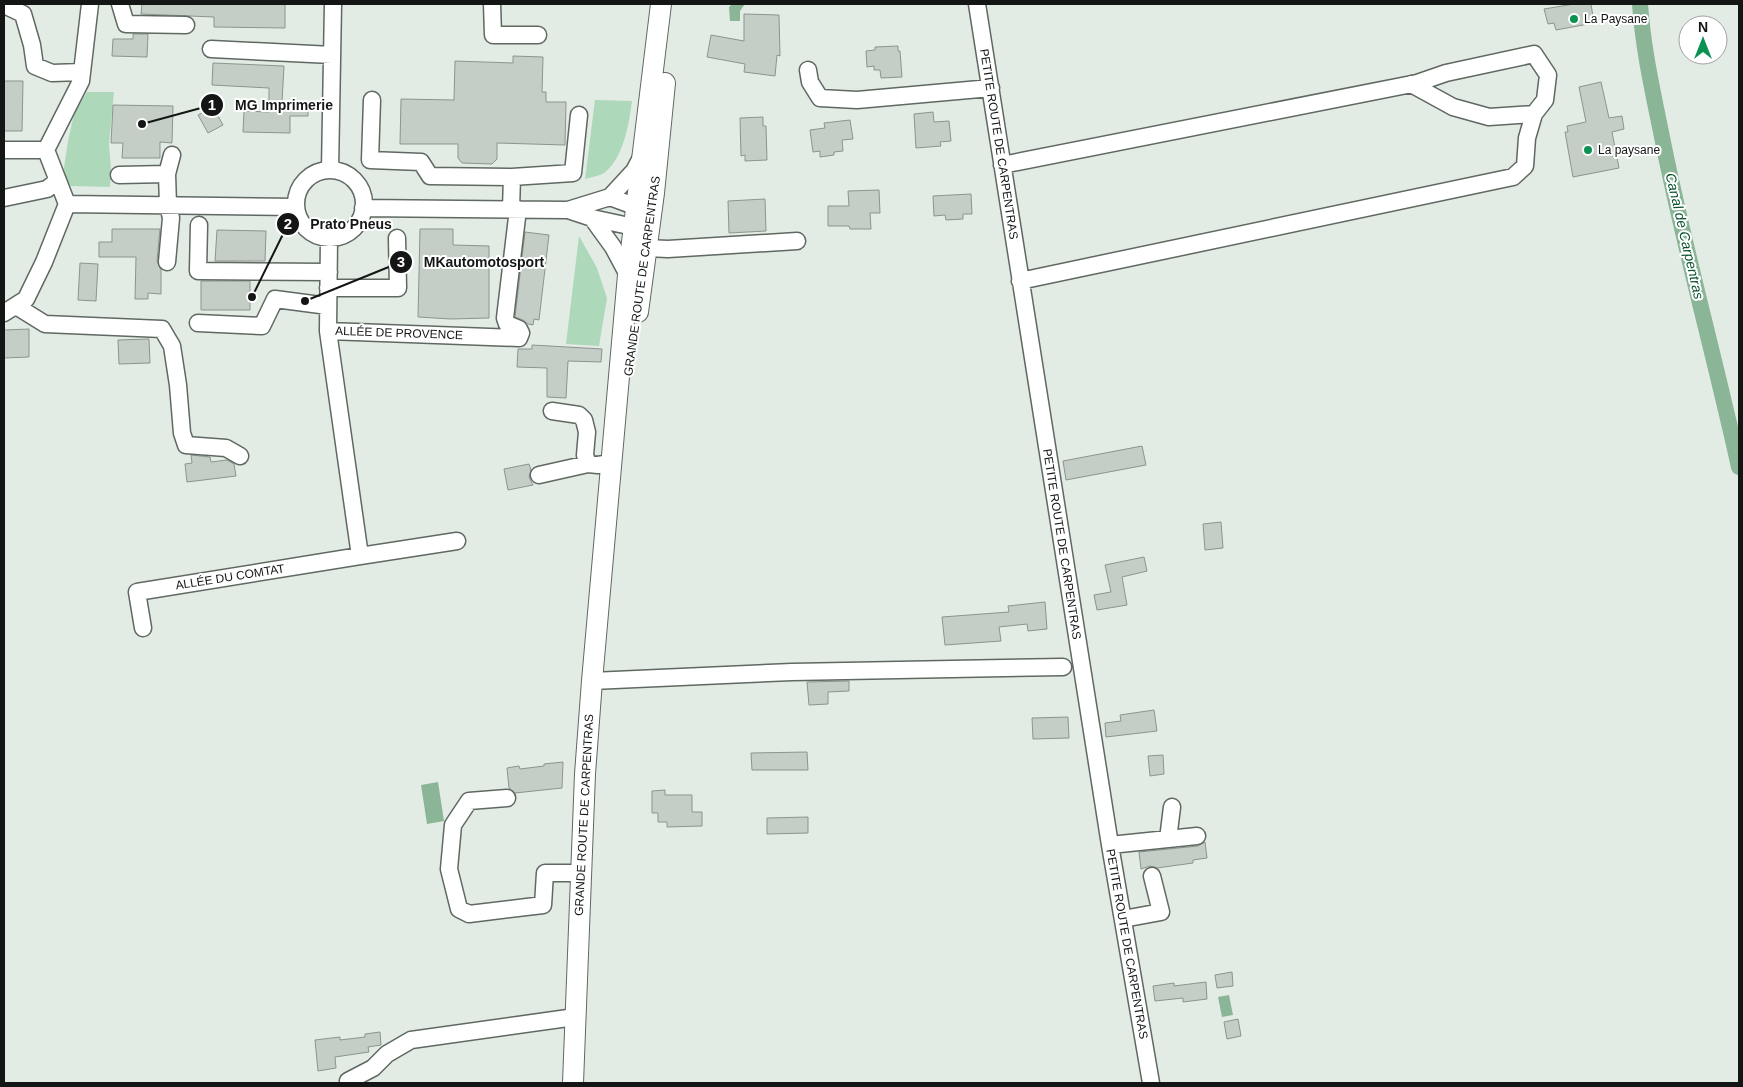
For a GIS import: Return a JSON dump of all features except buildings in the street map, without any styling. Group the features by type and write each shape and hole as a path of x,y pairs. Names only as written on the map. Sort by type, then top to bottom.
{"main road":[{"name":"GRANDE ROUTE DE CARPENTRAS","path":"604,547 636,272 643,154 661,4"},
{"name":"GRANDE ROUTE DE CARPENTRAS","path":"573,1083 584,774 611,463 636,272 646,248 654,193 674,4"}],"street":[{"path":"10,310 26,298 44,262 67,204 46,150 81,81 90,4"},
{"path":"120,4 126,24 186,25"},
{"path":"330,170 333,4"},
{"path":"492,4 493,35 538,35"},
{"name":"PETITE ROUTE DE CARPENTRAS","path":"977,4 1110,845 1151,1083"},
{"path":"4,5 23,14 32,45 34,66 52,73 82,72"},
{"path":"211,49 332,55"},
{"path":"1002,166 1411,84 1534,54 1548,75 1545,100 1534,114 1527,138 1525,166 1512,177 1020,281"},
{"path":"808,70 810,82 820,98 857,100 990,88"},
{"path":"1411,84 1453,107 1489,117 1534,114"},
{"path":"372,100 370,160 421,162 430,176 512,178 573,174 579,115"},
{"path":"4,150 46,150"},
{"path":"568,210 610,197 634,171 643,154"},
{"path":"167,262 171,218 168,205 167,174 172,155"},
{"path":"330,170 346,175 359,186 363,197 363,208 356,226 339,236 329,238 311,232 303,225 298,217 296,207 299,191 309,177 319,172 330,170"},
{"path":"119,174 167,174"},
{"path":"512,178 514,209"},
{"path":"4,198 47,189 57,181"},
{"path":"363,208 568,210 592,218 629,226 654,193"},
{"path":"610,197 639,215"},
{"path":"67,204 296,207"},
{"name":"ALLÉE DE PROVENCE","path":"329,238 328,331 520,338 521,333 519,329 507,324 505,318 514,209"},
{"path":"592,218 613,247 636,272"},
{"path":"199,225 198,271 328,280 398,288 397,238"},
{"path":"646,248 668,249 797,241"},
{"path":"198,323 262,326 275,299 328,306"},
{"path":"10,310 46,324 162,329 172,346 178,385 182,433 186,445 226,448 240,456"},
{"path":"328,331 360,556"},
{"path":"552,411 579,414 584,420 587,432 585,455 588,464"},
{"path":"539,475 588,464 611,463"},
{"name":"ALLÉE DU COMTAT","path":"143,628 137,592 457,541"},
{"path":"592,681 792,672 1062,667"},
{"path":"507,798 469,801 453,825 449,869 459,908 469,914 543,905 545,873 580,873"},
{"path":"1168,839 1172,808"},
{"path":"1110,845 1197,836"},
{"path":"1123,920 1161,912 1152,876"},
{"path":"348,1081 373,1068 387,1054 411,1040 575,1017"}],"shaded area":[{"path":"732,4 745,4 740,11 740,21 730,21 729,7"},
{"path":"87,92 114,92 109,144 110,187 71,186 65,180 64,168 74,114"},
{"path":"595,100 632,101 624,140 616,159 604,173 585,179"},
{"path":"579,236 597,268 607,298 599,346 566,344"},
{"path":"438,782 444,821 427,824 421,785"},
{"path":"1229,995 1233,1015 1222,1017 1218,997"}],"waterway":[{"name":"Canal de Carpentras","path":"1640,4 1649,73 1672,183 1739,467"}],"place":[{"name":"La Paysane","path":"1574,19"},
{"name":"MG Imprimerie","path":"142,124"},
{"name":"La paysane","path":"1588,150"},
{"name":"Prato Pneus","path":"252,297"},
{"name":"MKautomotosport","path":"305,301"}]}
